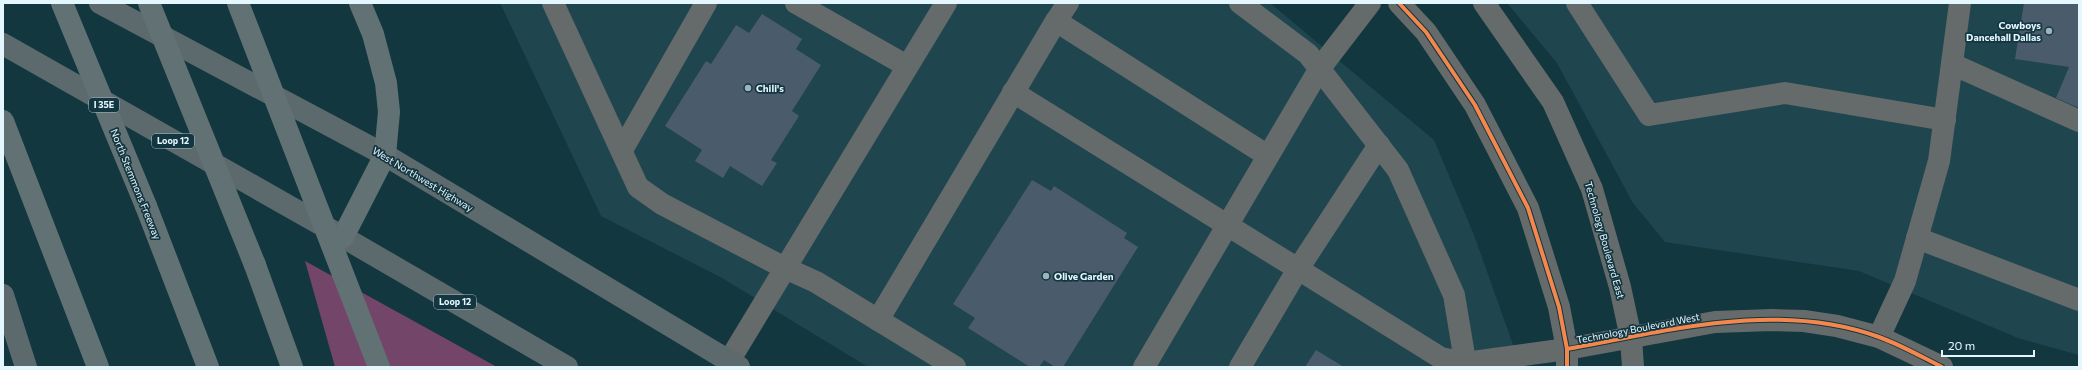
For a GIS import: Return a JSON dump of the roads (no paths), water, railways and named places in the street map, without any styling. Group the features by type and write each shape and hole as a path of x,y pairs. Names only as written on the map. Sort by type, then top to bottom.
{"highway":[{"name":"North Stemmons Freeway","path":"62,3 146,206 208,367"},
{"path":"149,3 255,265 292,367"},
{"path":"238,3 379,367"},
{"path":"343,237 386,155 389,112 386,83 373,34 360,3"},
{"path":"3,120 98,367"}],"main road":[{"name":"West Northwest Highway","path":"100,3 386,155 734,364"},
{"name":"Loop 12","path":"3,44 343,237 567,367"},
{"path":"3,295 9,334 26,367"}],"street":[{"path":"553,3 638,187 662,204 785,268 816,282 955,367"},
{"path":"622,150 706,3"},
{"path":"796,3 907,66"},
{"path":"734,364 785,268 946,3"},
{"path":"878,320 1013,92 1068,3"},
{"path":"1240,3 1308,54 1398,170 1454,295 1466,365"},
{"path":"1144,367 1320,68 1370,3"},
{"path":"1399,3 1426,32 1475,105 1528,208 1559,307 1567,358"},
{"name":"Technology Boulevard East","path":"1484,3 1553,102 1592,189 1620,287 1631,338 1633,367"},
{"path":"1577,3 1649,115 1785,93 1944,120"},
{"path":"1879,337 1905,281 1939,161 1960,3"},
{"path":"1056,21 1268,156"},
{"path":"1952,64 2079,121"},
{"name":"Technology Boulevard West","path":"1013,92 1441,358 1466,365 1567,358 1631,338 1715,322 1772,320 1804,321 1831,325 1879,337 1942,367"},
{"path":"1240,367 1298,269 1379,145"},
{"path":"1917,238 2079,300"}],"place":[{"name":"Cowboys Dancehall Dallas","path":"2049,31"},
{"name":"Chili's","path":"748,88"},
{"name":"Olive Garden","path":"1046,276"}]}
